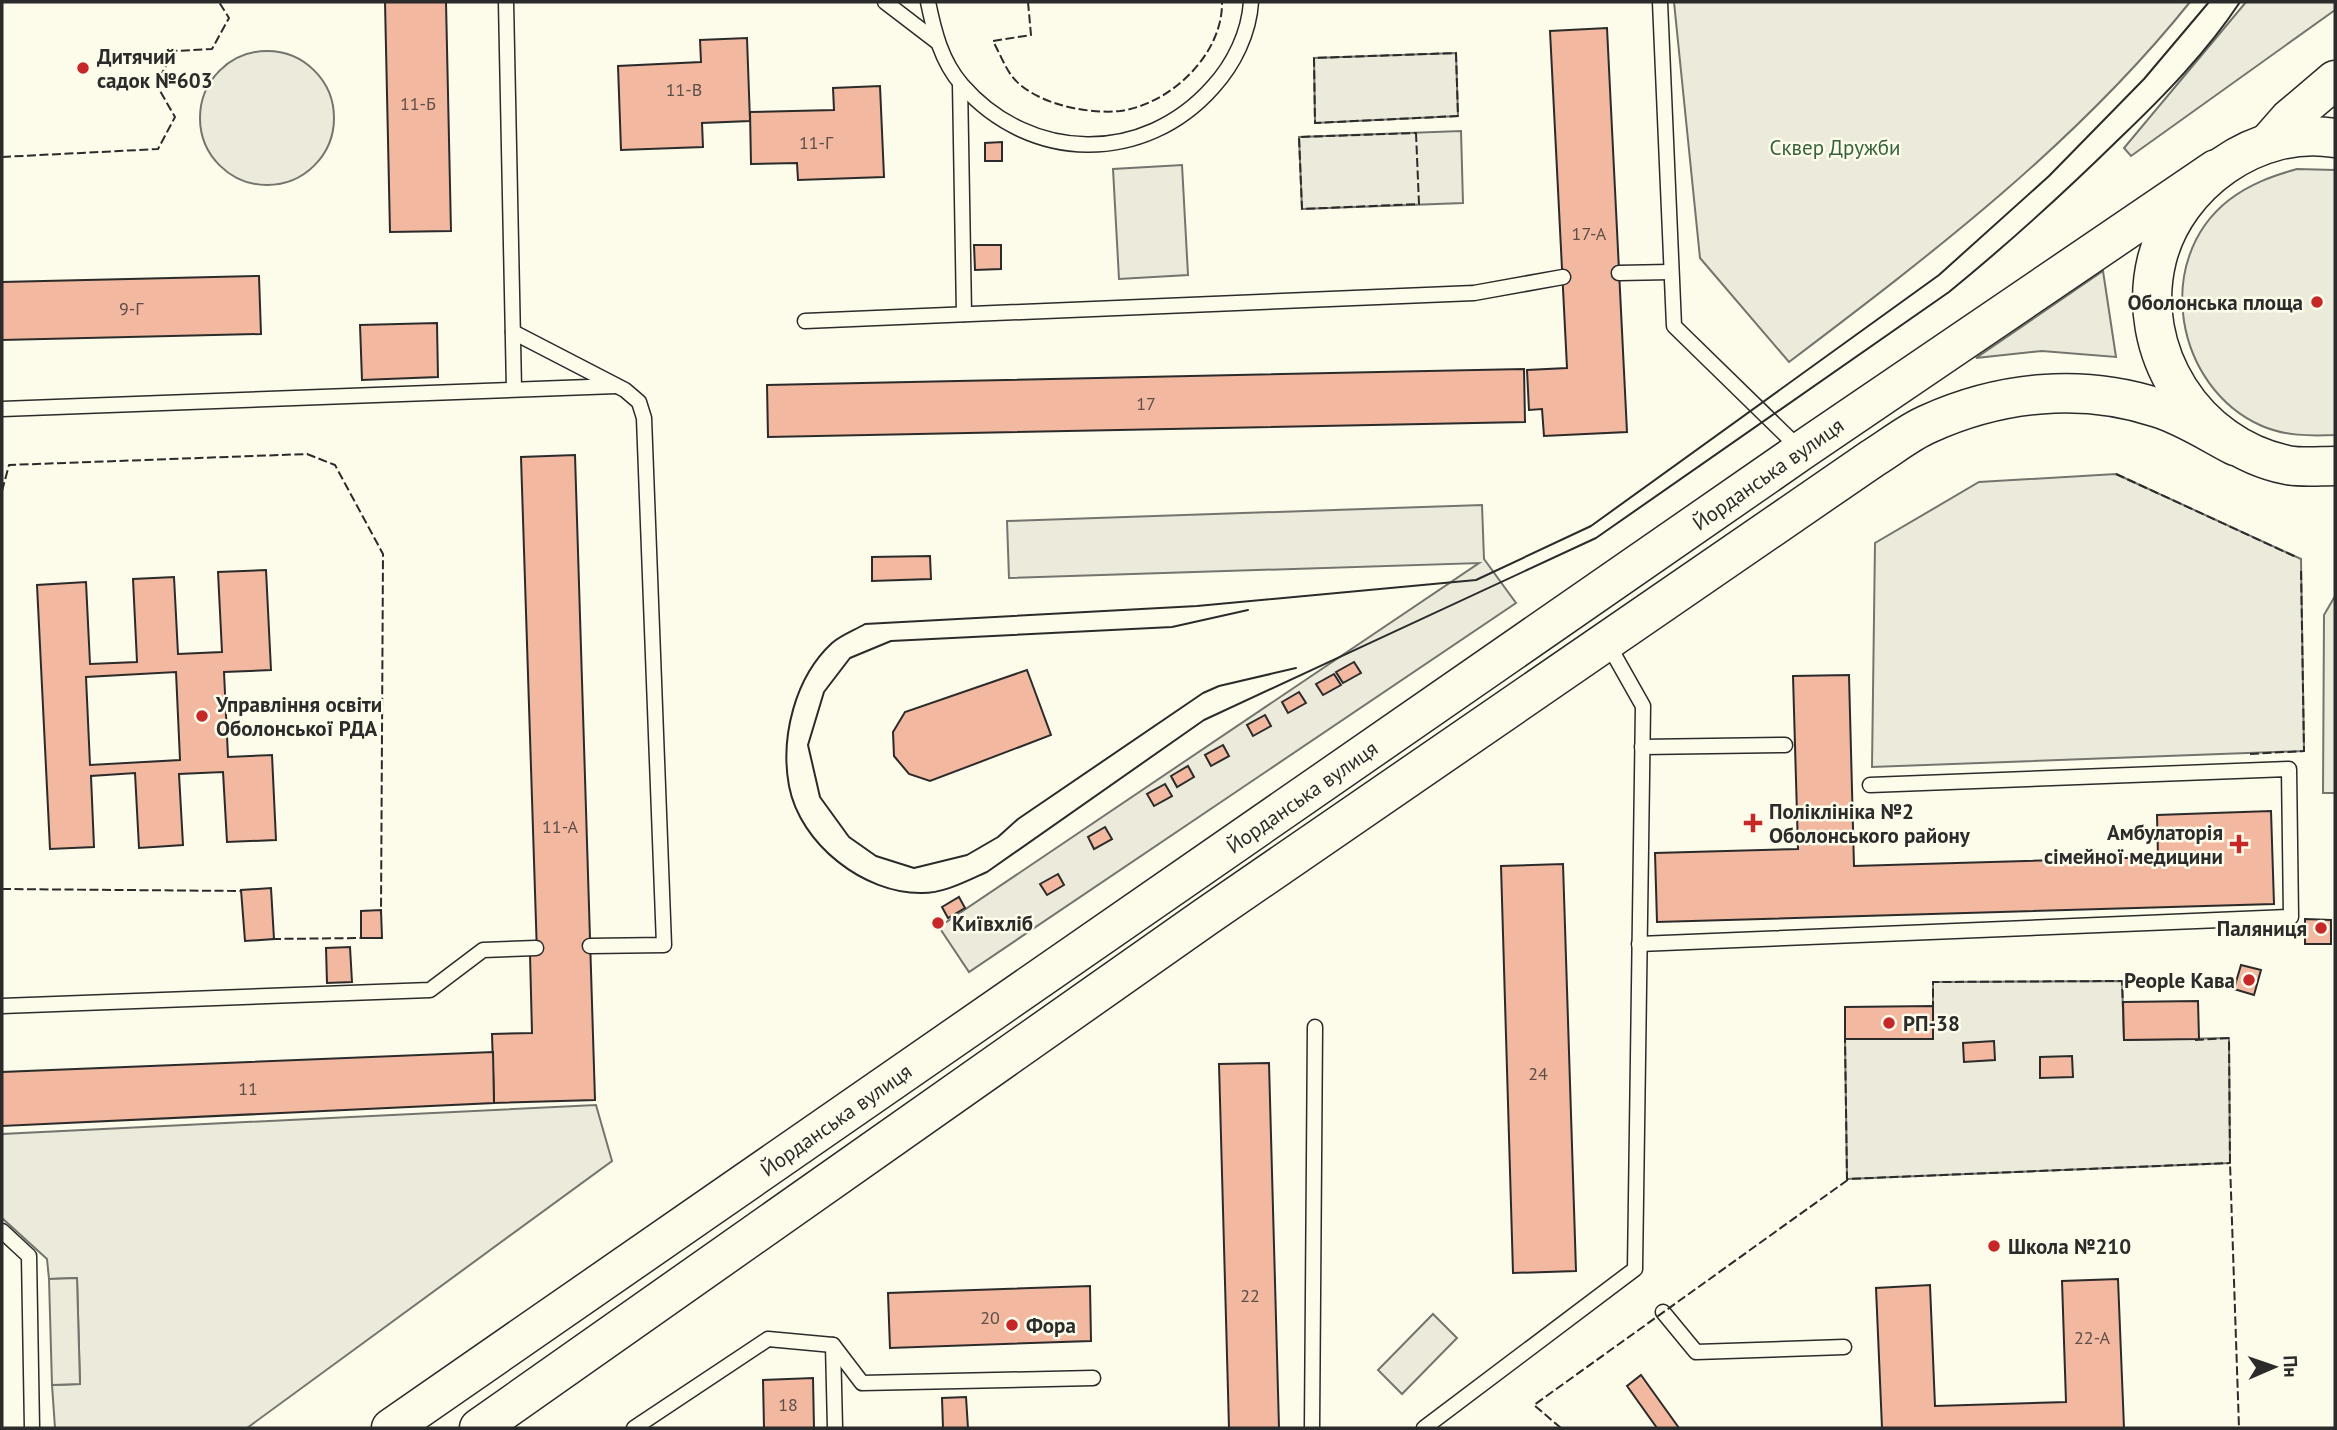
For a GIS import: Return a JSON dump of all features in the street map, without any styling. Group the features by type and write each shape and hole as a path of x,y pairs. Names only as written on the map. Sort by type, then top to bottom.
{"main road":[{"path":"2268,143 2288,118 2335,80"},
{"path":"2335,138 2318,135 2268,143 2216,169 2180,209 2157,258 2152,312 2164,365 2193,411 2235,446 2288,465 2335,488"},
{"name":"Йорданська вулиця","path":"391,1428 1801,451 2216,169"},
{"name":"Йорданська вулиця","path":"481,1428 1204,918 1873,458 1927,424 1996,401 2063,391 2117,396 2161,408 2235,446"},
{"path":"2288,465 2335,466"}],"lane":[{"path":"506,2 514,389"},
{"path":"886,2 936,41"},
{"path":"928,2 936,41 960,83 996,117 1040,139 1094,146 1146,136 1193,110 1228,70 1250,20 1251,2"},
{"path":"1660,2 1674,326 1801,451"},
{"path":"960,83 964,314"},
{"path":"1619,273 1671,272"},
{"path":"805,321 1474,293 1563,277"},
{"path":"513,331 617,386 639,402 644,418 664,945 590,946"},
{"path":"2,408 617,386"},
{"path":"1424,1428 1635,1269 1643,706 1607,643"},
{"path":"1642,747 1785,745"},
{"path":"1639,944 2291,917 2290,769 1870,785"},
{"path":"2,1006 430,990 483,950 536,947"},
{"path":"1312,1428 1315,1027"},
{"path":"2,1231 29,1256 32,1428"},
{"path":"1663,1312 1696,1352 1844,1347"},
{"path":"634,1428 768,1339 833,1345 862,1383 1093,1378"},
{"path":"833,1345 835,1428"}],"green space":[{"name":"Сквер Дружби","path":"1674,2 2190,2 2100,102 2001,194 1897,280 1789,362 1700,258"},
{"path":"2246,2 2335,2 2335,10 2131,156 2124,148"},
{"path":"267,51 293,56 314,71 329,92 334,118 329,144 314,165 293,180 267,185 241,180 220,165 205,144 200,118 205,92 220,71 241,56"},
{"path":"1456,53 1458,116 1315,123 1314,58"},
{"path":"1461,131 1463,203 1302,209 1299,137"},
{"path":"1182,165 1188,275 1119,279 1113,169"},
{"path":"2297,169 2335,170 2335,435 2280,432 2262,426 2232,408 2209,383 2193,354 2184,321 2183,288 2189,255 2205,225 2229,200 2245,189"},
{"path":"2103,271 2116,357 2042,351 1976,358"},
{"path":"2116,474 2301,559 2304,751 1872,767 1875,543 1979,482"},
{"path":"2335,596 2335,793 2323,793 2324,615"},
{"path":"596,1105 612,1161 247,1428 55,1428 52,1385 80,1384 77,1278 49,1279 47,1259 2,1218 2,1134"},
{"path":"1433,1314 1457,1338 1402,1394 1378,1370"}],"shaded area":[{"path":"1482,505 1484,559 1516,603 969,972 939,927 1479,563 1009,578 1007,521"},
{"path":"2122,981 2124,1040 2229,1038 2230,1163 1847,1179 1845,1039 1933,1039 1933,982"},
{"path":"77,1278 80,1384 52,1385 49,1279"}],"building":[{"path":"385,2 446,2 451,231 390,232"},
{"path":"1607,28 1627,432 1544,436 1542,409 1529,410 1527,370 1567,368 1550,31"},
{"path":"747,38 750,121 702,123 703,147 621,150 618,66 701,62 700,40"},
{"path":"880,86 884,177 798,180 797,163 751,164 750,112 834,110 833,88"},
{"path":"1002,142 1002,161 985,161 985,143"},
{"path":"974,245 1001,245 1001,269 975,270"},
{"path":"259,276 261,334 2,340 2,282"},
{"path":"437,323 438,377 362,380 360,325"},
{"path":"1524,369 1525,422 768,437 767,385"},
{"path":"575,455 595,1100 494,1103 492,1034 532,1033 530,954 537,954 521,457"},
{"path":"930,556 931,579 872,581 872,557"},
{"name":"Управління освіти Оболонської РДА","path":"266,570 271,670 224,672 228,757 272,755 276,840 227,842 223,772 179,774 183,845 139,848 135,773 91,776 94,847 50,849 37,585 86,582 90,664 137,662 133,579 174,577 178,654 222,652 218,572","holes":["176,672 180,760 90,765 86,677"]},
{"path":"1354,662 1361,673 1343,683 1336,672"},
{"path":"1027,670 1051,735 930,781 909,774 894,756 893,732 905,712"},
{"path":"1334,674 1341,685 1323,695 1316,684"},
{"path":"1849,675 1854,866 2158,857 2157,815 2271,811 2274,904 1657,922 1655,853 1798,849 1793,676"},
{"path":"1299,692 1306,703 1288,713 1282,702"},
{"path":"1265,715 1271,726 1253,736 1247,725"},
{"path":"1223,745 1229,756 1211,766 1205,755"},
{"path":"1188,766 1194,777 1177,787 1171,776"},
{"path":"1165,784 1172,796 1154,806 1147,794"},
{"path":"1105,827 1112,839 1094,849 1088,837"},
{"path":"1563,864 1576,1271 1513,1273 1501,866"},
{"path":"1058,874 1064,885 1047,895 1040,884"},
{"path":"271,888 274,939 245,941 241,890"},
{"path":"959,897 965,908 948,918 942,907"},
{"path":"381,910 382,938 361,938 361,911"},
{"path":"2305,919 2331,920 2331,944 2305,944"},
{"path":"350,947 352,982 327,983 326,948"},
{"path":"2241,965 2261,970 2254,995 2234,989"},
{"path":"2198,1001 2199,1039 2124,1040 2123,1002"},
{"name":"РП-38","path":"1933,1006 1933,1039 1845,1039 1845,1007"},
{"path":"1994,1041 1995,1060 1964,1062 1963,1043"},
{"path":"493,1052 494,1103 2,1126 2,1072"},
{"path":"2072,1056 2073,1077 2040,1078 2040,1057"},
{"path":"1269,1063 1279,1428 1229,1428 1219,1064"},
{"path":"2118,1279 2124,1428 1882,1428 1876,1288 1930,1285 1935,1406 2066,1402 2062,1281"},
{"path":"1090,1286 1091,1341 890,1348 888,1293"},
{"path":"1641,1375 1679,1428 1657,1428 1627,1386"},
{"path":"813,1378 814,1428 764,1428 763,1380"},
{"path":"966,1397 968,1428 943,1428 942,1398"}],"tram line":[{"path":"2209,2 2144,79 2049,176 1939,275 1591,526 1476,580 1197,606 865,624 840,638 819,657 808,673 793,709 789,728 789,786 795,807 806,827 838,862 878,885 922,893 955,886 987,872 1204,720 1596,538 1971,274 2058,198 2152,106 2199,56 2240,2"},
{"path":"1248,610 1172,627 891,641 850,658 824,692 808,745 820,797 849,837 876,856 914,868 967,855 998,837 1018,819 1203,693 1219,686 1296,668"}],"fence":[{"path":"2,157 158,149 175,117 156,84 174,51 212,49 229,18 219,2"},
{"path":"1028,2 1031,35 993,41 1011,75 1027,90 1047,100 1075,108 1105,112 1139,106 1158,98 1190,73 1214,40 1222,2"},
{"path":"1456,53 1458,116 1315,123 1314,58 1456,53"},
{"path":"1416,133 1419,204 1302,209 1299,137 1416,133"},
{"path":"2,491 9,465 307,454 335,465 383,554 381,914"},
{"path":"2116,474 2296,557"},
{"path":"2250,754 2304,751 2301,568"},
{"path":"2,889 242,891"},
{"path":"272,939 363,938"},
{"path":"1933,1010 1933,982 2122,981 2123,1007"},
{"path":"2195,1040 2229,1038 2230,1163 2239,1428"},
{"path":"1850,1039 1845,1039 1847,1179 2230,1163"},
{"path":"1561,1428 1534,1405 1849,1179"}],"place":[{"name":"Дитячий садок №603","path":"83,68"},
{"name":"Оболонська площа","path":"2317,302"},
{"name":"Управління освіти Оболонської РДА","path":"202,716"},
{"name":"Поліклініка №2 Оболонського району","path":"1753,823"},
{"name":"Амбулаторія сімейної медицини","path":"2239,844"},
{"name":"Київхліб","path":"938,923"},
{"name":"Паляниця","path":"2321,928"},
{"name":"People Кава","path":"2249,980"},
{"name":"РП-38","path":"1889,1023"},
{"name":"Школа №210","path":"1994,1246"},
{"name":"Фора","path":"1012,1325"}]}
